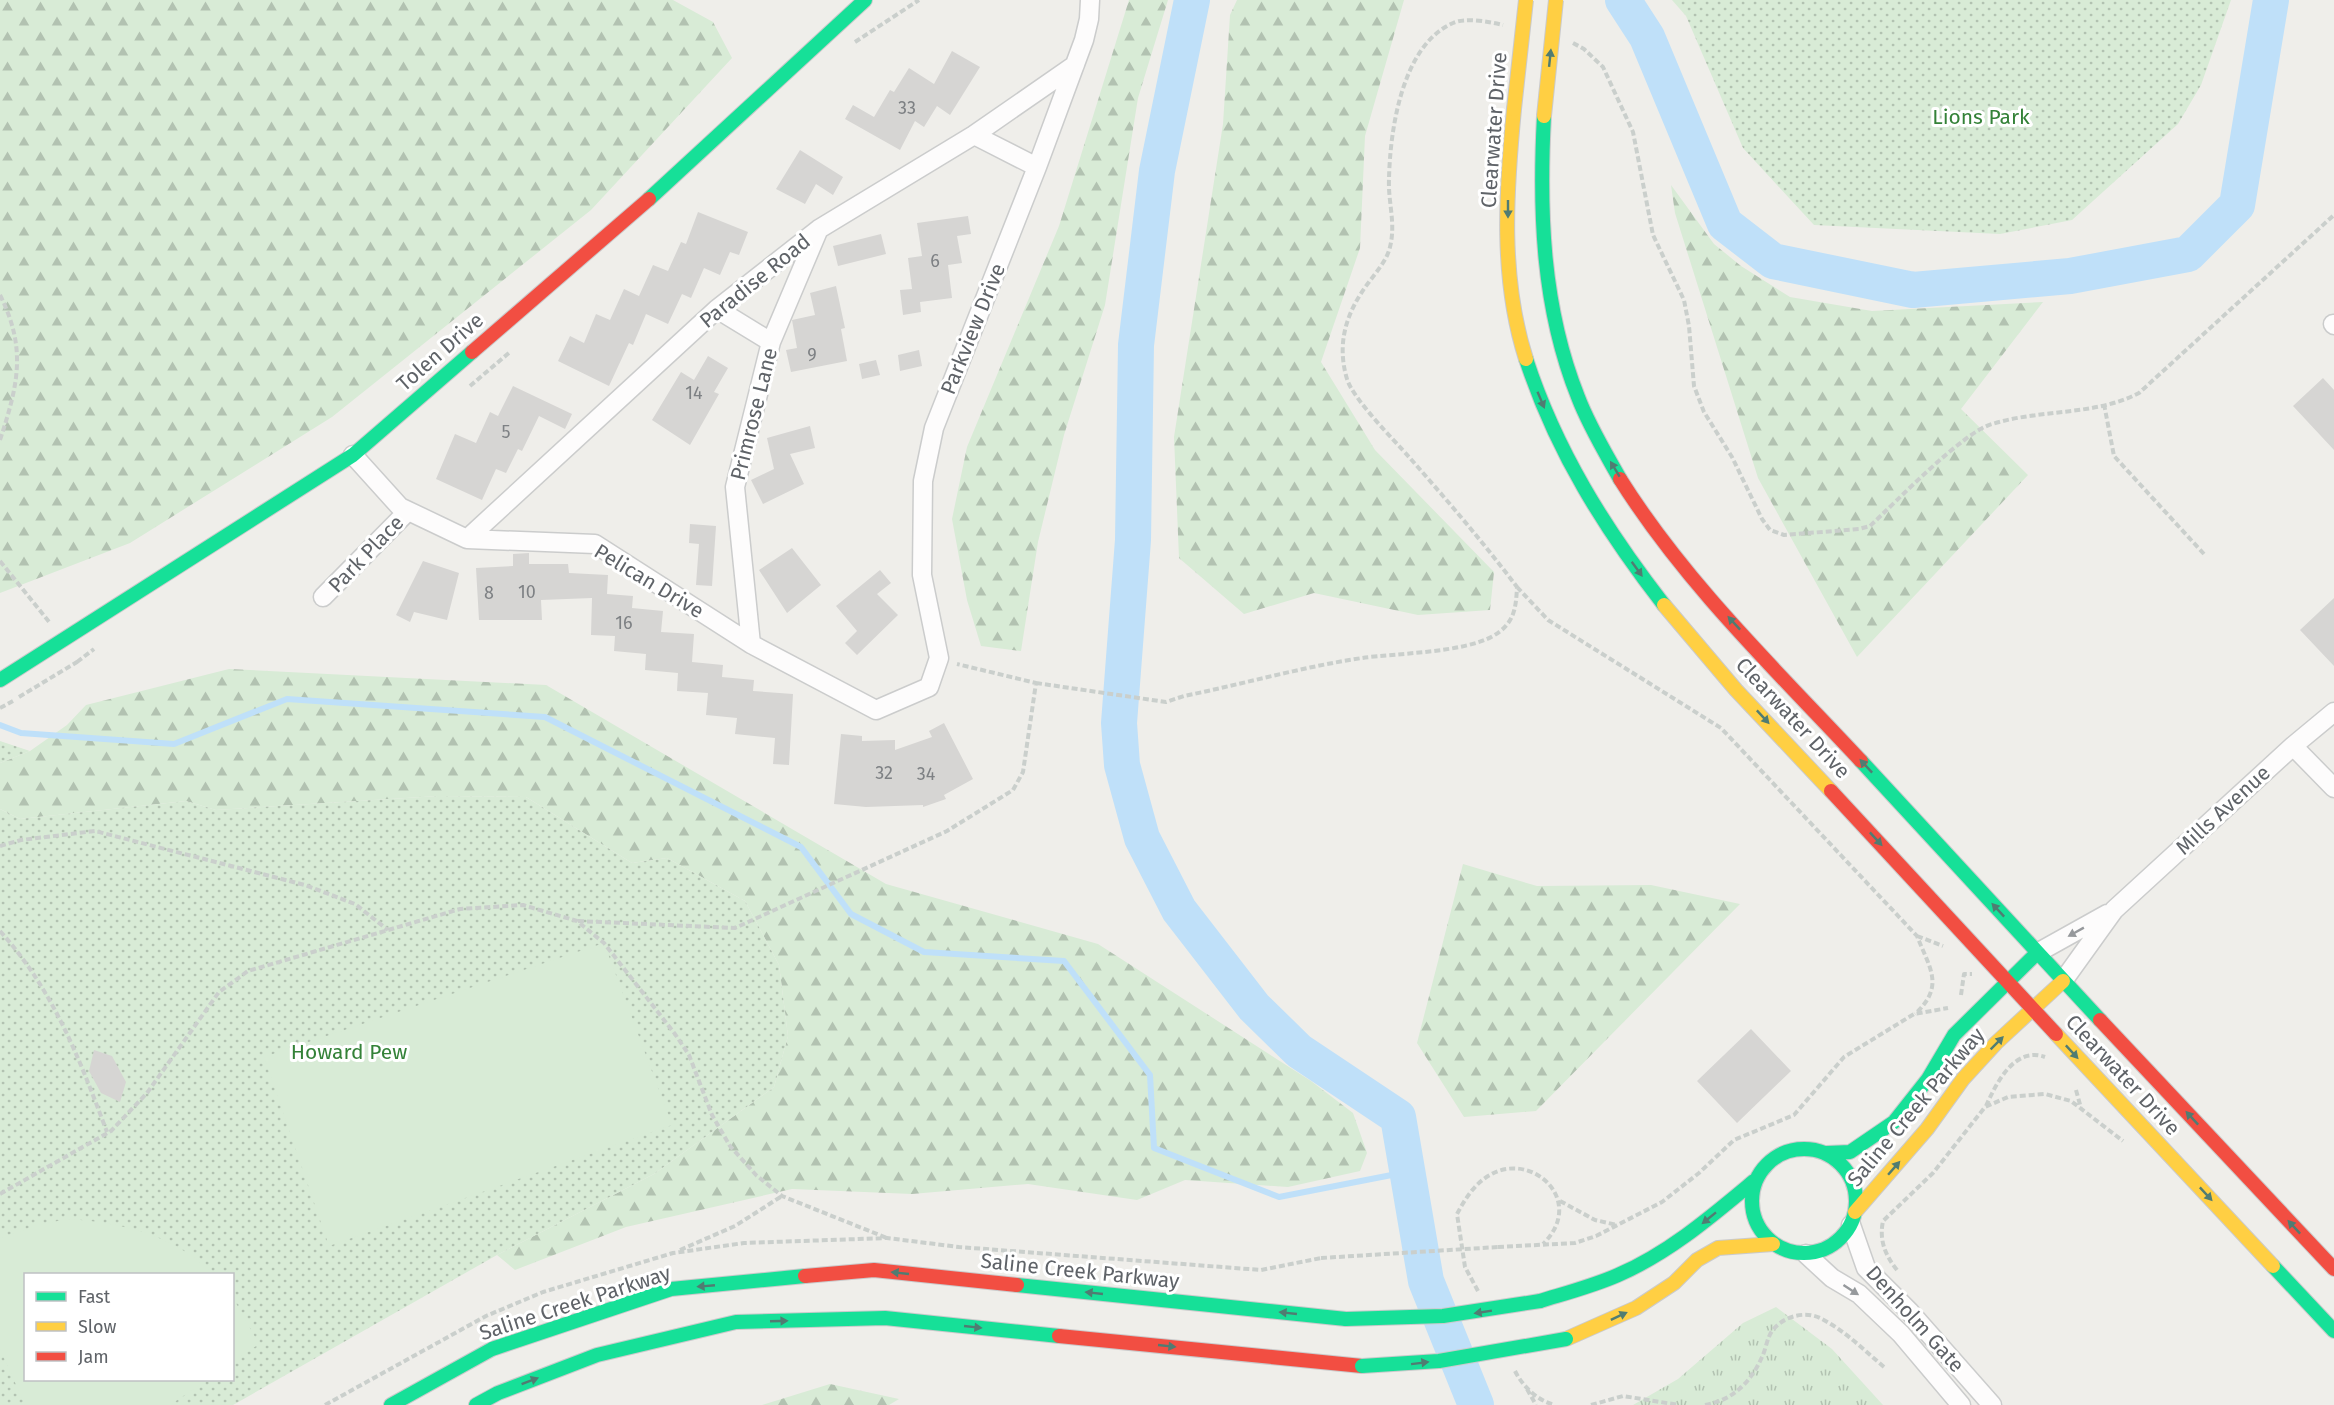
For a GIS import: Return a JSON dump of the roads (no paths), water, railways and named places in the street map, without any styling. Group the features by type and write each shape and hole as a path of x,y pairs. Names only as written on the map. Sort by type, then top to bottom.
{"main road":[{"name":"Tolen Drive","path":"0,680 353,455 696,158 865,0"},
{"name":"Clearwater Drive","path":"1526,0 1508,166 1508,246 1514,308 1529,371 1563,451 1598,513 1678,624 2032,1009 2334,1331"},
{"name":"Clearwater Drive","path":"1556,0 1539,178 1550,292 1562,353 1594,433 1643,515 1716,603 2037,953 2334,1269"},
{"name":"Saline Creek Parkway","path":"1827,1153 1850,1152 1894,1122 1928,1078 1954,1035 2037,953"},
{"name":"Saline Creek Parkway","path":"1853,1219 1927,1129 1963,1079 2063,981"},
{"path":"1810,1148 1827,1153 1841,1164 1851,1178 1856,1194 1853,1219 1838,1241 1823,1250 1806,1254 1789,1252 1773,1244 1760,1230 1753,1216 1751,1198 1754,1181 1763,1166 1785,1152 1810,1148"},
{"name":"Saline Creek Parkway","path":"391,1405 492,1349 671,1289 874,1270 1346,1319 1388,1321 1444,1318 1540,1301 1597,1283 1631,1269 1699,1227 1754,1181"},
{"path":"477,1405 498,1393 597,1355 736,1322 885,1318 1362,1366 1396,1366 1459,1358 1566,1339 1636,1308 1674,1283 1697,1260 1718,1248 1773,1244"}],"street":[{"name":"Parkview Drive","path":"937,664 922,575 926,470 934,428 1075,65 1089,19 1089,0"},
{"name":"Paradise Road","path":"467,539 717,309 819,229 974,135 1075,65"},
{"path":"974,135 1037,167"},
{"name":"Primrose Lane","path":"752,644 735,487 771,342 819,229"},
{"path":"717,309 771,342"},
{"name":"Pelican Drive","path":"353,455 400,507 408,511 467,539 594,544 752,644 876,710 929,687 937,664"},
{"name":"Park Place","path":"323,597 408,511"},
{"name":"Mills Avenue","path":"2063,981 2114,910 2292,746 2334,712"},
{"path":"2292,746 2334,788"},
{"name":"Mills Avenue","path":"2037,953 2114,910"},
{"name":"Denholm Gate","path":"1853,1219 1866,1268 1909,1311 1992,1405"},
{"name":"Denholm Gate","path":"1806,1254 1832,1278 1859,1294 1901,1334 1961,1405"}],"waterway":[{"path":"1192,0 1157,171 1136,345 1133,540 1119,723 1122,765 1142,838 1179,910 1254,1007 1299,1051 1398,1117 1426,1281 1476,1405"},
{"path":"1623,0 1647,37 1725,224 1773,261 1913,290 2070,276 2188,254 2237,205 2271,0"},
{"path":"0,725 21,733 174,744 287,699 545,717 801,847 851,914 924,952 1064,961 1150,1075 1154,1148 1279,1197 1407,1172"}],"park label":[{"name":"Lions Park","path":"1981,117"},
{"name":"Howard Pew","path":"349,1052"}]}
